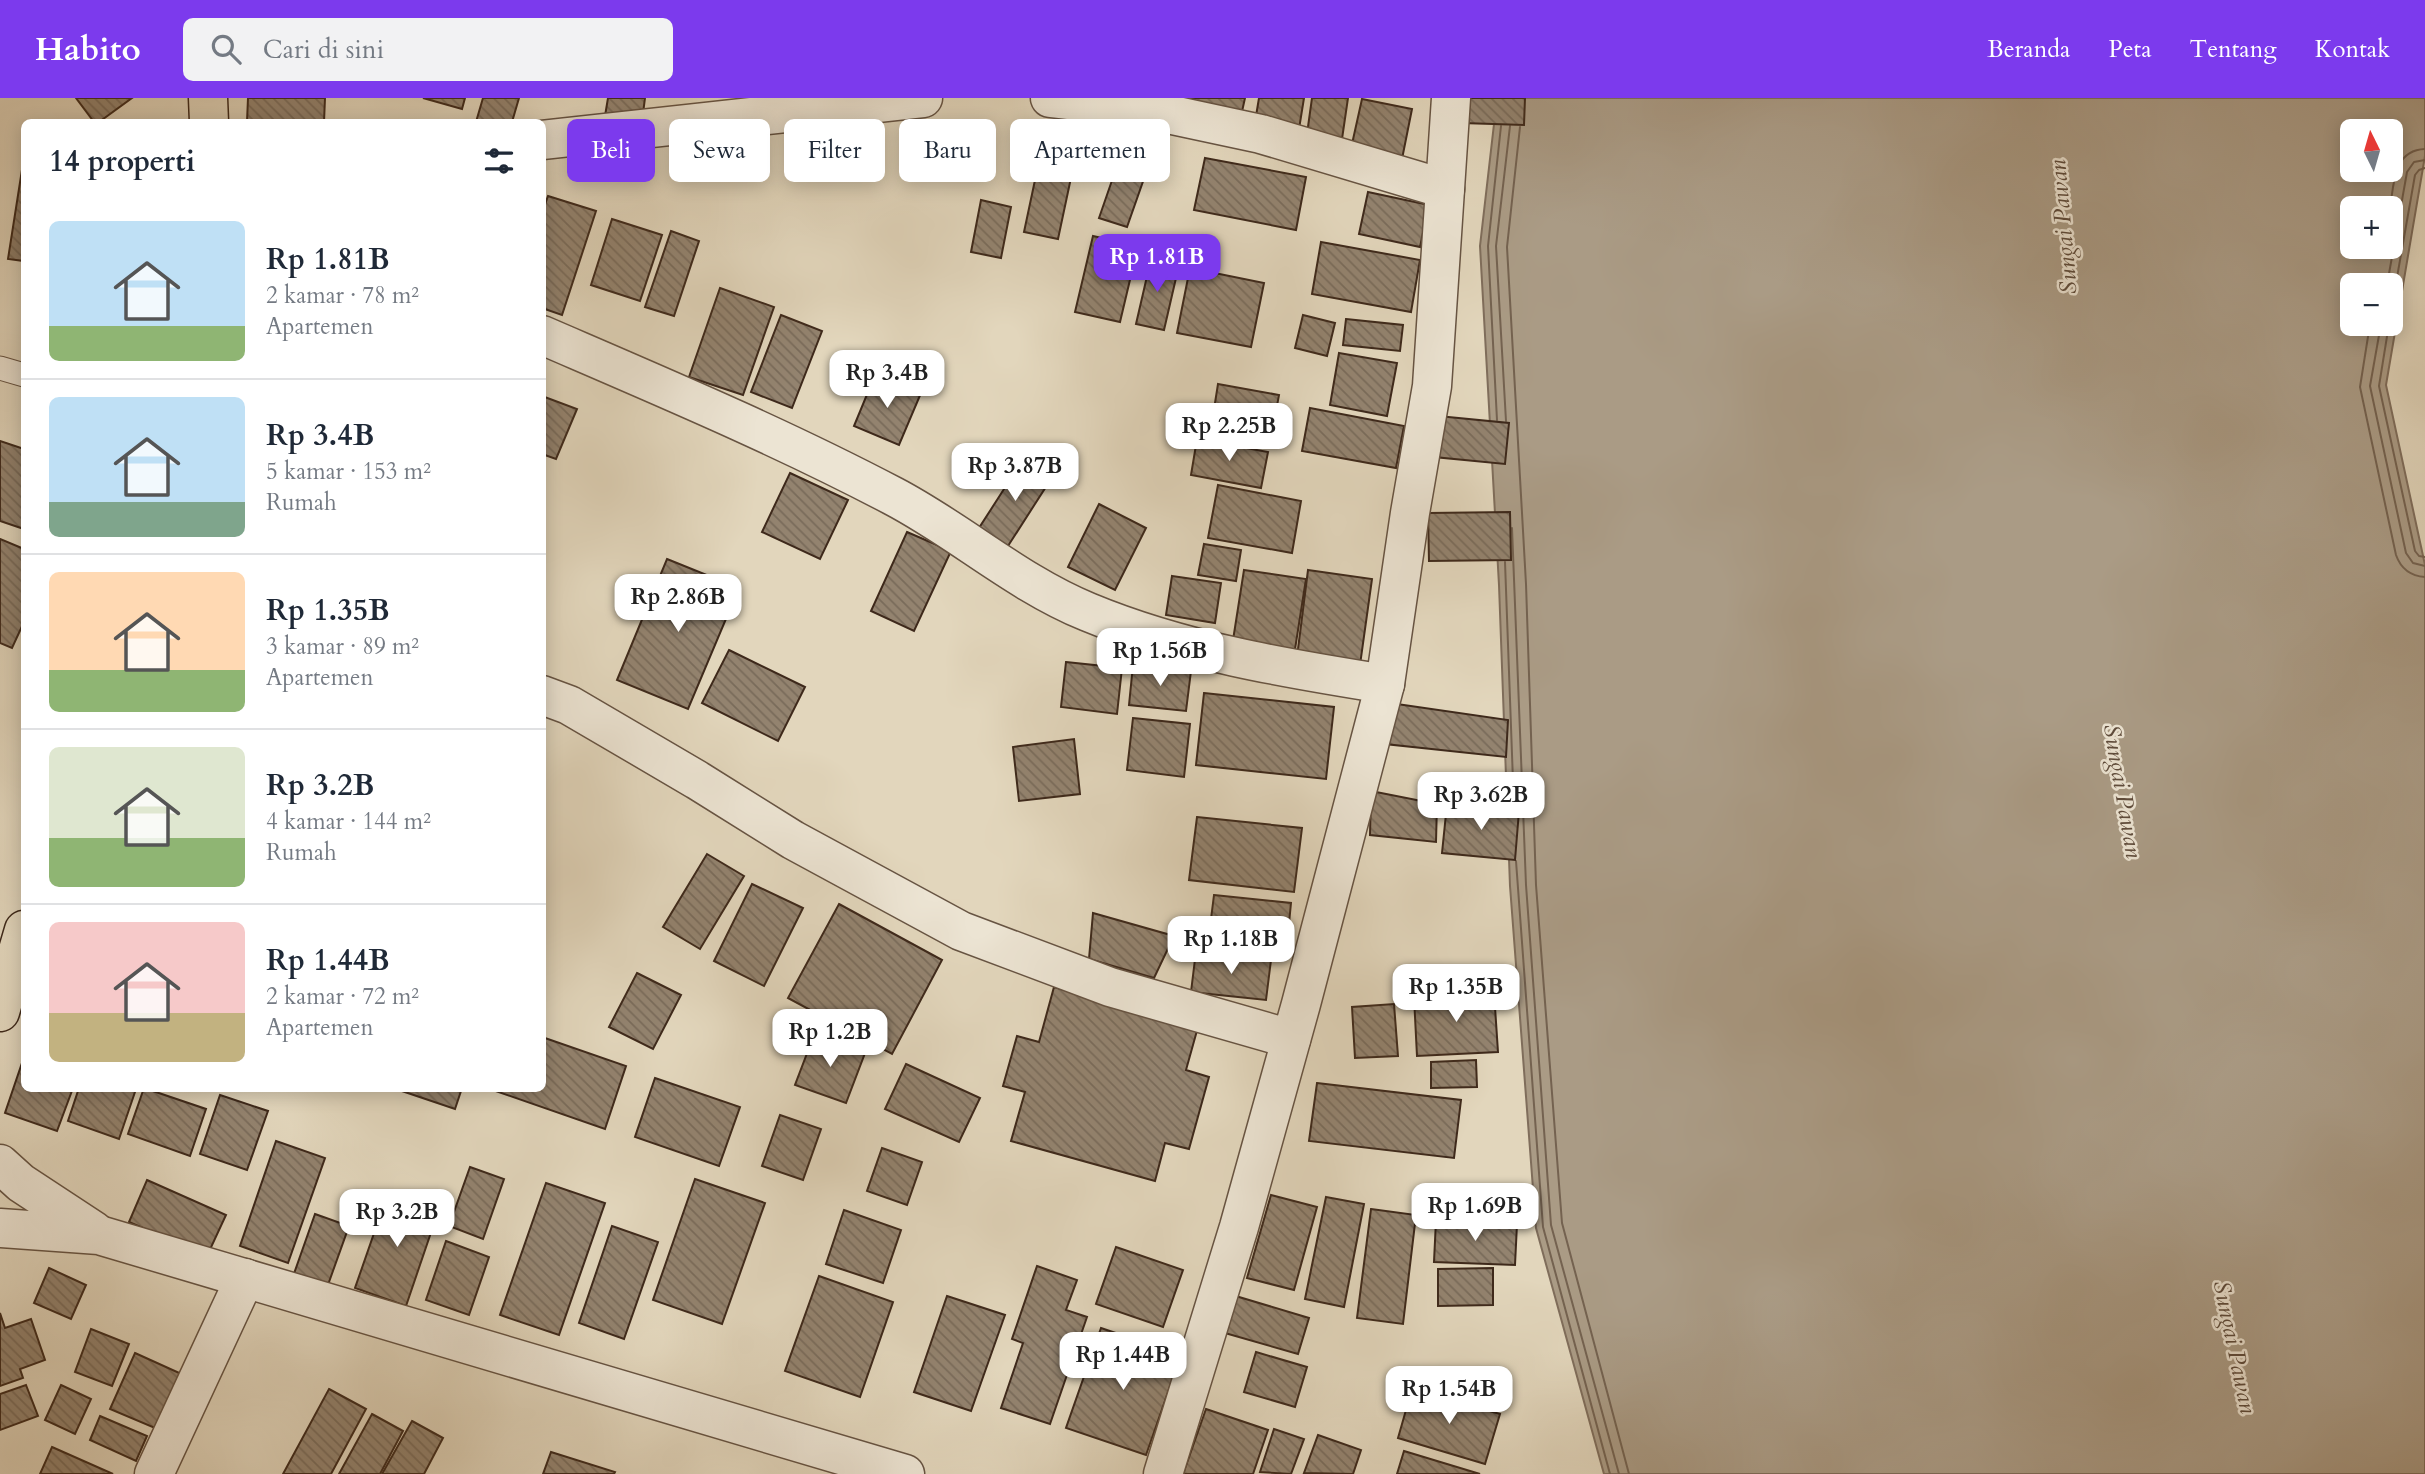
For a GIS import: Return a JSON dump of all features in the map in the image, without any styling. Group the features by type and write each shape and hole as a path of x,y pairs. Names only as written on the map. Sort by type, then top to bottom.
{"main road":[{"path":"208,98 209,119"},
{"path":"0,1012 21,940"}],"street":[{"path":"546,140 923,98"},
{"path":"1050,98 1144,109 1261,134 1445,189"},
{"path":"1163,1474 1239,1227 1385,684 1432,386 1451,98"},
{"path":"546,337 774,436 896,497 1023,579 1086,612 1158,637 1273,666 1385,684"},
{"path":"546,696 569,705 793,840 961,931 1110,987 1291,1039"},
{"path":"0,1164 21,1183 99,1234"},
{"path":"0,1228 99,1234 905,1474"},
{"path":"154,1474 245,1278"}],"lane":[{"path":"0,368 21,373"}],"water":[{"name":"Sungai Pawan","path":"1497,98 2425,98 2425,156 2403,285 2403,273 2340,273 2340,336 2394,336 2386,385 2425,565 2425,1474 1604,1474 1536,1228 1510,886 1499,585 1480,246"}],"building":[{"path":"76,98 132,98 103,119 92,119"},
{"path":"248,98 325,98 324,119 247,119"},
{"path":"423,98 465,98 462,109"},
{"path":"483,98 519,98 513,119 477,119"},
{"path":"608,98 645,98 642,119 605,116"},
{"path":"1163,98 1245,98 1241,116"},
{"path":"1259,98 1304,98 1299,129 1255,122"},
{"path":"1312,98 1348,98 1342,139 1307,134"},
{"path":"1463,98 1525,98 1524,125 1462,123"},
{"path":"1362,99 1412,109 1401,164 1350,153"},
{"path":"1205,158 1306,177 1296,230 1194,210"},
{"path":"21,176 21,261 8,259"},
{"path":"1035,182 1070,182 1058,239 1024,232"},
{"path":"1111,182 1143,182 1127,227 1099,218"},
{"path":"1368,192 1429,205 1420,247 1359,234"},
{"path":"548,196 596,211 562,315 546,309"},
{"path":"981,200 1011,207 1001,258 971,252"},
{"path":"612,219 662,235 640,301 591,285"},
{"path":"671,231 699,241 674,316 645,307"},
{"path":"1093,236 1138,246 1120,322 1075,312"},
{"path":"1321,242 1420,260 1411,312 1312,294"},
{"path":"1151,259 1179,265 1164,330 1136,324"},
{"path":"1190,268 1264,283 1251,347 1177,333"},
{"path":"720,288 774,307 743,395 689,377"},
{"path":"781,315 822,331 792,408 751,392"},
{"path":"1303,315 1335,323 1327,356 1295,348"},
{"path":"1346,319 1403,325 1400,351 1343,345"},
{"path":"1339,353 1397,363 1387,416 1330,405"},
{"path":"875,375 921,393 899,445 854,426"},
{"path":"1218,384 1279,395 1272,432 1212,422"},
{"path":"546,397 577,409 556,459 546,455"},
{"path":"1310,408 1404,426 1396,468 1302,451"},
{"path":"1438,416 1509,423 1505,464 1434,457"},
{"path":"1197,439 1268,452 1261,488 1191,475"},
{"path":"0,441 21,448 21,528 0,521"},
{"path":"1022,461 1051,479 1008,546 979,528"},
{"path":"790,473 848,500 820,559 762,532"},
{"path":"1218,485 1301,501 1292,553 1208,538"},
{"path":"1099,504 1146,528 1115,590 1068,567"},
{"path":"1510,512 1511,560 1429,561 1428,513"},
{"path":"907,532 951,551 914,631 871,611"},
{"path":"0,539 21,548 21,628 12,648 0,643"},
{"path":"1204,544 1241,550 1236,581 1198,575"},
{"path":"667,559 739,588 688,709 617,680"},
{"path":"1244,570 1306,579 1293,662 1231,653"},
{"path":"1308,570 1372,579 1360,665 1297,657"},
{"path":"1172,576 1221,583 1215,623 1166,615"},
{"path":"729,650 805,687 778,741 702,703"},
{"path":"1066,662 1122,668 1117,714 1061,707"},
{"path":"1133,665 1191,671 1186,711 1129,705"},
{"path":"1204,693 1334,707 1326,779 1196,765"},
{"path":"1390,703 1508,720 1506,757 1385,744"},
{"path":"1133,718 1190,724 1184,777 1127,770"},
{"path":"1074,739 1080,794 1019,801 1013,747"},
{"path":"1371,791 1437,804 1436,842 1370,835"},
{"path":"1447,804 1519,811 1515,860 1442,853"},
{"path":"1197,817 1302,828 1294,892 1189,880"},
{"path":"707,854 744,876 700,949 663,927"},
{"path":"752,884 803,908 764,986 714,961"},
{"path":"1214,895 1291,903 1287,944 1209,935"},
{"path":"839,904 942,960 892,1054 788,998"},
{"path":"1093,913 1174,936 1154,978 1089,959"},
{"path":"1196,951 1271,960 1266,1000 1191,992"},
{"path":"637,973 681,995 653,1049 609,1027"},
{"path":"1054,987 1198,1027 1186,1070 1209,1077 1189,1149 1165,1143 1155,1181 1011,1141 1025,1092 1003,1086 1017,1036 1039,1042"},
{"path":"1494,992 1498,1052 1417,1056 1414,997"},
{"path":"1394,1004 1398,1056 1355,1058 1352,1007"},
{"path":"814,1035 865,1053 846,1103 795,1085"},
{"path":"546,1038 626,1066 605,1129 499,1092 546,1092"},
{"path":"1476,1060 1477,1087 1431,1088 1431,1062"},
{"path":"906,1064 980,1098 959,1142 885,1109"},
{"path":"21,1066 21,1092 72,1092 57,1131 5,1113"},
{"path":"655,1078 740,1107 719,1166 635,1137"},
{"path":"1317,1083 1461,1100 1454,1158 1309,1141"},
{"path":"78,1092 135,1092 119,1139 68,1121"},
{"path":"143,1092 156,1092 206,1109 190,1156 128,1134"},
{"path":"405,1092 461,1092 455,1109"},
{"path":"220,1095 268,1111 247,1170 200,1154"},
{"path":"780,1115 821,1129 803,1180 762,1166"},
{"path":"276,1141 325,1158 288,1263 240,1246"},
{"path":"882,1148 922,1162 907,1205 867,1191"},
{"path":"470,1167 504,1179 483,1239 449,1226"},
{"path":"695,1179 765,1203 722,1324 653,1300"},
{"path":"147,1180 226,1215 207,1256 129,1222"},
{"path":"546,1183 605,1203 559,1335 500,1315"},
{"path":"388,1193 439,1209 406,1306 355,1288"},
{"path":"1271,1195 1317,1207 1294,1290 1247,1278"},
{"path":"1326,1197 1364,1204 1344,1307 1305,1299"},
{"path":"1371,1209 1416,1215 1403,1324 1357,1318"},
{"path":"844,1210 901,1230 883,1283 826,1264"},
{"path":"315,1214 349,1226 324,1296 290,1285"},
{"path":"1436,1220 1517,1224 1515,1265 1434,1262"},
{"path":"612,1226 658,1242 624,1339 579,1323"},
{"path":"446,1241 489,1257 469,1315 426,1300"},
{"path":"1116,1247 1183,1270 1163,1327 1096,1304"},
{"path":"1037,1266 1077,1280 1066,1310 1087,1317 1050,1424 1001,1408 1023,1343 1012,1339"},
{"path":"49,1268 86,1285 71,1319 34,1303"},
{"path":"1493,1268 1493,1305 1438,1306 1438,1269"},
{"path":"819,1276 893,1302 860,1397 785,1371"},
{"path":"1229,1294 1309,1318 1298,1354 1218,1331"},
{"path":"947,1296 1005,1315 971,1411 914,1392"},
{"path":"0,1313 5,1328 31,1319 45,1360 20,1369 23,1378 0,1386"},
{"path":"1101,1328 1181,1355 1146,1455 1066,1428"},
{"path":"91,1329 129,1344 112,1386 75,1372"},
{"path":"1256,1352 1307,1367 1295,1407 1244,1392"},
{"path":"135,1353 186,1376 162,1431 110,1409"},
{"path":"26,1385 38,1416 0,1430 0,1394"},
{"path":"61,1385 91,1399 75,1434 45,1420"},
{"path":"329,1389 366,1409 331,1474 283,1474"},
{"path":"1412,1389 1500,1414 1485,1464 1398,1438"},
{"path":"1206,1409 1268,1430 1253,1474 1183,1474"},
{"path":"372,1414 403,1431 380,1474 339,1474"},
{"path":"100,1416 147,1436 136,1461 90,1440"},
{"path":"412,1421 443,1438 424,1474 382,1474"},
{"path":"1274,1429 1304,1439 1291,1474 1260,1472"},
{"path":"1318,1435 1361,1450 1353,1474 1304,1473"},
{"path":"52,1447 113,1474 40,1474"},
{"path":"1404,1451 1480,1474 1397,1474"},
{"path":"551,1452 615,1472 543,1474"}]}
